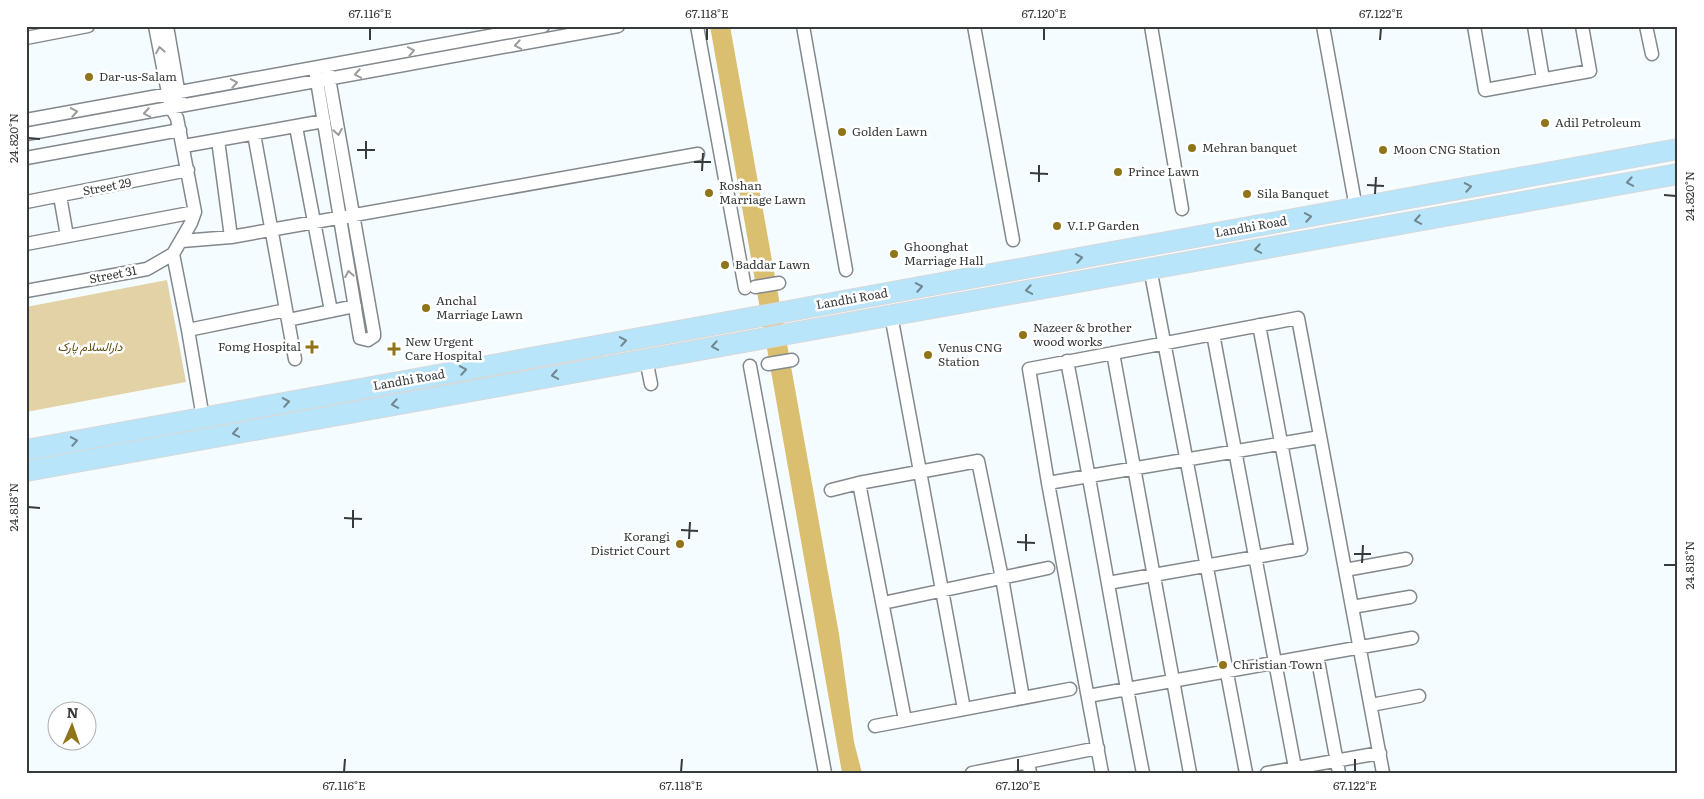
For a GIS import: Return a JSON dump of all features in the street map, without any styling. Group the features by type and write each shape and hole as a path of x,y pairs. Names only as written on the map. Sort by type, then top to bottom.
{"main road":[{"name":"Landhi Road","path":"26,450 1678,148"},
{"name":"Landhi Road","path":"26,471 1678,174"}],"street":[{"path":"26,38 88,26"},
{"path":"26,244 195,212 173,94 155,26"},
{"path":"167,26 173,94"},
{"path":"26,120 173,94 322,74 618,26"},
{"path":"697,26 750,288 779,283"},
{"path":"803,26 846,270"},
{"path":"974,26 1014,240"},
{"path":"1151,26 1182,209"},
{"path":"1323,26 1356,208"},
{"path":"1474,26 1485,90 1590,71 1582,26"},
{"path":"1534,26 1544,79"},
{"path":"1646,26 1652,54"},
{"path":"177,116 27,133 29,157 177,116 322,74 540,27 541,40"},
{"path":"322,74 354,215 374,334 372,339 364,340 360,338 324,121 322,74"},
{"path":"184,146 324,121"},
{"path":"296,127 331,311"},
{"path":"254,134 295,359"},
{"path":"218,140 232,237"},
{"path":"182,241 232,237 698,154"},
{"name":"Street 29","path":"26,202 188,170"},
{"path":"60,196 67,236"},
{"name":"Street 31","path":"26,291 147,269 173,254 182,241 195,212"},
{"path":"173,254 203,418"},
{"path":"1150,268 1246,773"},
{"path":"188,330 287,315 331,311 355,306"},
{"path":"891,315 964,709"},
{"path":"1102,773 1048,484 1029,368 1298,318 1383,773"},
{"path":"1108,583 1301,549 1259,325"},
{"path":"1213,334 1295,770"},
{"path":"1113,353 1190,773"},
{"path":"646,359 652,384"},
{"path":"768,364 792,360"},
{"path":"1067,361 1090,476 1143,773"},
{"path":"750,366 825,773"},
{"path":"1048,484 1320,437"},
{"path":"830,490 978,460 1002,578 1023,698"},
{"path":"859,483 904,720"},
{"path":"1345,570 1406,559"},
{"path":"882,603 1048,568"},
{"path":"1352,607 1410,597"},
{"path":"1088,696 1412,638"},
{"path":"1317,655 1338,766"},
{"path":"875,726 1070,689"},
{"path":"1371,705 1419,696"},
{"path":"972,773 1029,767 1098,748"},
{"path":"1267,773 1338,766 1380,752"}],"green space":[{"name":"دارالسلام پارک","path":"167,280 186,382 26,412 26,307"}],"shaded area":[{"path":"710,26 730,26 839,634 854,742 862,773 842,773"}],"place":[{"name":"Dar-us-Salam","path":"89,77"},
{"name":"Adil Petroleum","path":"1545,123"},
{"name":"Golden Lawn","path":"842,132"},
{"name":"Mehran banquet","path":"1192,148"},
{"name":"Moon CNG Station","path":"1383,150"},
{"name":"Prince Lawn","path":"1118,172"},
{"name":"Roshan Marriage Lawn","path":"709,193"},
{"name":"Sila Banquet","path":"1247,194"},
{"name":"V.I.P Garden","path":"1057,226"},
{"name":"Ghoonghat Marriage Hall","path":"894,254"},
{"name":"Baddar Lawn","path":"725,265"},
{"name":"Anchal Marriage Lawn","path":"426,308"},
{"name":"Nazeer & brother wood works","path":"1023,335"},
{"name":"Fomg Hospital","path":"312,347"},
{"name":"New Urgent Care Hospital","path":"394,349"},
{"name":"Venus CNG Station","path":"928,355"},
{"name":"Korangi District Court","path":"680,544"},
{"name":"Christian Town","path":"1223,665"}]}
